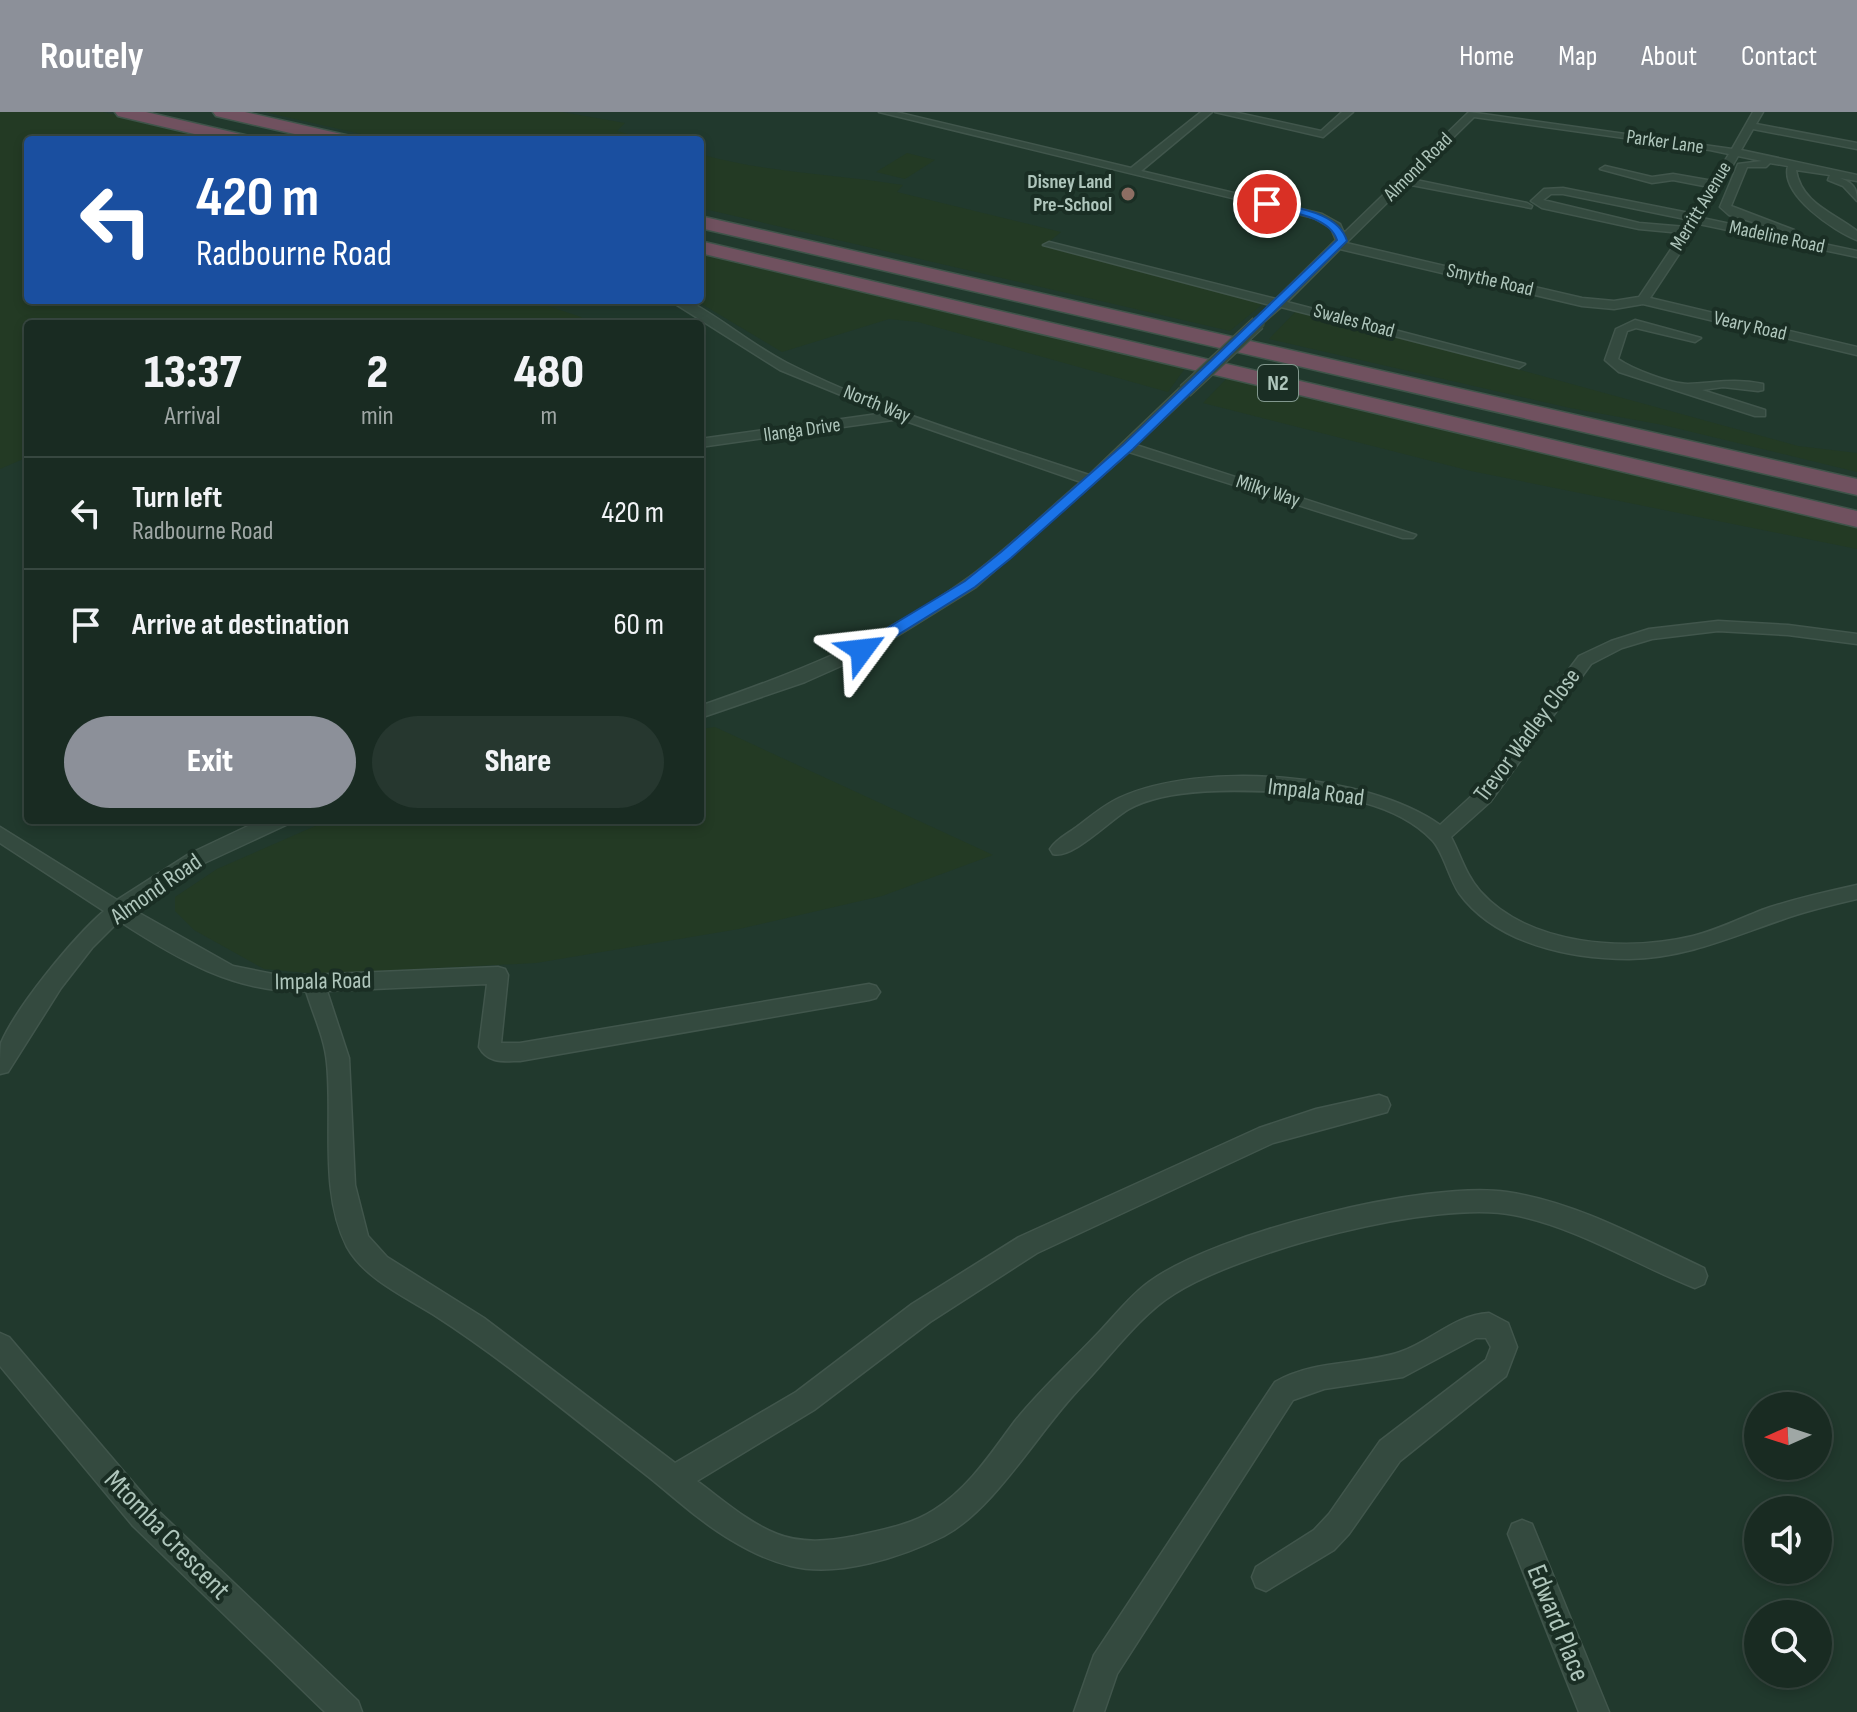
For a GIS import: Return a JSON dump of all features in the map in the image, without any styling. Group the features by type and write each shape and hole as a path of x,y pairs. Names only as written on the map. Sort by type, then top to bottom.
{"highway":[{"path":"124,112 226,136"},
{"path":"222,112 327,136"},
{"name":"N2","path":"704,223 1857,487"},
{"name":"N2","path":"704,248 1857,519"}],"street":[{"name":"Almond Road","path":"884,112 1318,216 1362,222"},
{"path":"1133,172 1207,112"},
{"path":"1220,112 1323,134 1348,112"},
{"name":"Merritt Avenue","path":"1643,300 1697,219 1758,112"},
{"name":"Almond Road","path":"704,711 828,666 910,622 970,584 1128,447 1473,113"},
{"name":"Parker Lane","path":"1473,113 1734,152 1857,178"},
{"path":"940,126 951,119"},
{"path":"1752,126 1857,146"},
{"path":"1790,232 1733,213 1725,204 1746,163 1794,167 1843,182 1857,198"},
{"path":"1794,167 1794,184 1806,202 1857,237"},
{"path":"1605,169 1652,180 1674,173 1715,185"},
{"path":"1405,181 1527,206"},
{"name":"Madeline Road","path":"1687,230 1628,224 1546,206 1536,201 1548,191 1574,192 1857,254"},
{"path":"1318,216 1336,226 1341,243"},
{"name":"Smythe Road","path":"1341,243 1582,302 1626,304 1643,300"},
{"name":"Swales Road","path":"1049,245 1519,364"},
{"name":"Veary Road","path":"1643,300 1857,351"},
{"name":"North Way","path":"682,304 784,366 903,415 1091,481"},
{"path":"1626,304 1635,324"},
{"path":"1695,338 1635,324 1622,329 1610,356 1613,363 1760,413"},
{"path":"1684,389 1723,383 1758,387"},
{"name":"Ilanga Drive","path":"704,442 903,415"},
{"name":"Milky Way","path":"1128,447 1408,535"},
{"name":"Trevor Wadley Close","path":"1440,836 1483,797 1585,660 1607,646 1675,628 1718,625 1789,629 1857,639"},
{"path":"704,700 720,706"},
{"name":"Impala Road","path":"1060,849 1131,800 1179,789 1232,784 1324,789 1369,797 1419,819 1440,836 1471,897 1493,915 1529,933 1608,950 1686,946 1779,912 1857,892"},
{"name":"Almond Road","path":"0,1065 74,957 117,911 168,875 214,849 270,824"},
{"name":"Impala Road","path":"0,834 117,911 228,973 265,983 498,975 490,1047 496,1052 507,1053 869,992"},
{"path":"314,983 338,1058 343,1185 358,1243 378,1265 475,1327 738,1529 778,1551 809,1556 849,1552 918,1533 947,1518 974,1494 1039,1413 1145,1302 1167,1284 1270,1239 1429,1204 1462,1200 1506,1203 1542,1210 1588,1226 1695,1276"},
{"path":"674,1479 805,1401 921,1313 1028,1245 1267,1135 1316,1119 1379,1105"},
{"path":"1089,1712 1105,1666 1284,1391 1305,1379 1360,1374 1403,1364 1474,1324 1484,1323 1496,1330 1502,1337 1503,1353 1495,1369 1390,1451 1339,1524 1324,1540 1266,1577"},
{"name":"Mtomba Crescent","path":"0,1346 143,1516 347,1712"},
{"name":"Edward Place","path":"1522,1534 1594,1712"}],"green space":[{"path":"0,112 103,112 205,136 24,136 24,304 542,304 584,320 24,320 24,459 0,469"},
{"path":"264,112 562,112 625,123 617,131 635,136 369,136"},
{"path":"907,153 935,160 905,179 876,172"},
{"path":"704,155 776,169 903,185 897,192 1061,232 1044,246 1264,303 1230,331 704,209"},
{"path":"704,253 1186,367 1168,392 918,322 889,319 782,352 702,304"},
{"path":"1298,309 1798,446 1857,453 1857,472 1663,425 1570,408 1269,339"},
{"path":"1228,377 1857,526 1857,549 1471,471 1203,403"},
{"path":"715,727 993,855 882,896 739,929 536,963 319,974 264,969 194,930 175,911 175,897 217,869 320,824 704,824 704,728"}],"place":[{"name":"Disney Land Pre-School","path":"1128,194"}],"route":[{"path":"862,650 970,584 1006,555 1128,447 1342,241 1336,226 1318,216 1267,204"}]}
